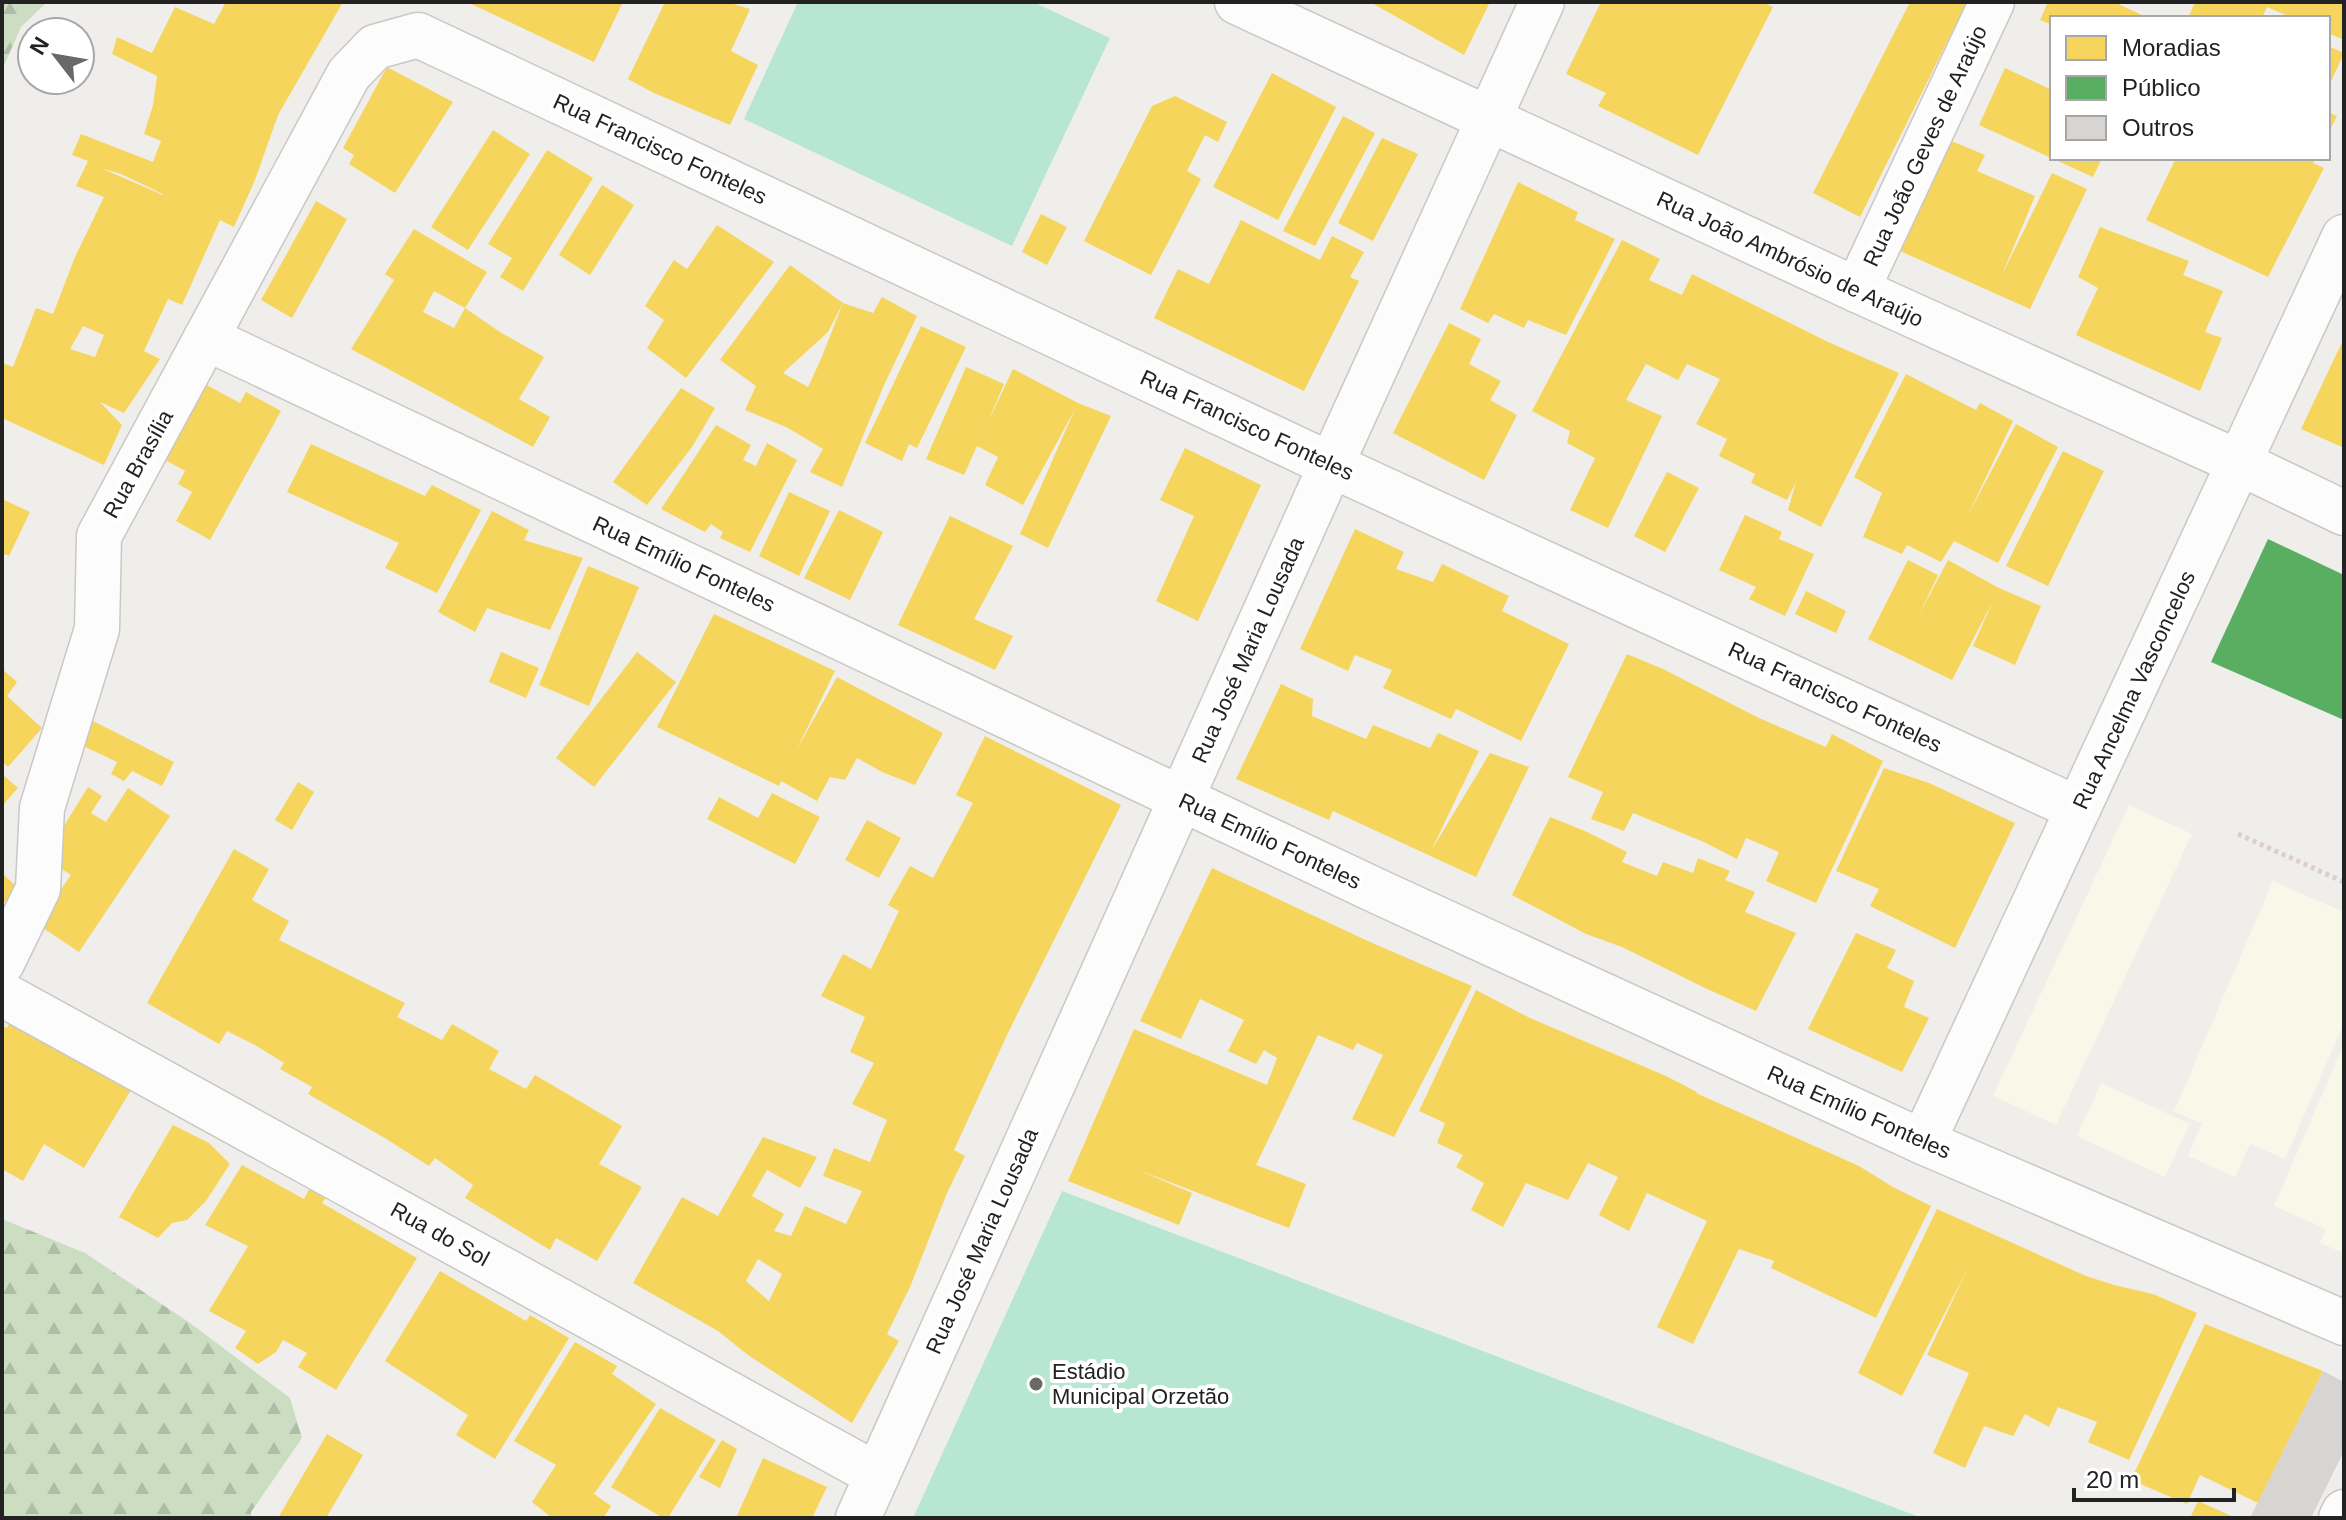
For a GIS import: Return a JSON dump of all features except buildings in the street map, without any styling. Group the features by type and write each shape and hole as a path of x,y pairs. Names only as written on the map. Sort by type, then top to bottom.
{"street":[{"name":"Rua João Ambrósio de Araújo","path":"1237,2 2344,513"},
{"name":"Rua José Maria Lousada","path":"858,1518 1542,2"},
{"name":"Rua João Geves de Araújo","path":"1857,290 1992,2"},
{"name":"Rua Brasília","path":"2,963 38,889 42,808 97,629 99,536 349,74 375,47 418,35"},
{"name":"Rua Francisco Fonteles","path":"418,35 1331,465 2078,809"},
{"name":"Rua Ancelma Vasconcelos","path":"1923,1142 2344,237"},
{"name":"Rua Emílio Fonteles","path":"206,338 1180,799 1923,1142 2344,1323"},
{"name":"Rua do Sol","path":"2,994 877,1475"},
{"path":"2341,1518 2344,1512"}],"path":[{"path":"2238,834 2344,882"}],"shaded area":[{"path":"2129,805 2192,834 2056,1125 1993,1096"},
{"path":"2273,881 2344,912 2344,1023 2285,1159 2250,1144 2235,1177 2188,1156 2202,1123 2174,1112"},
{"path":"2344,1044 2344,1253 2320,1243 2326,1229 2274,1206"},
{"path":"2101,1083 2190,1124 2165,1177 2077,1136"}],"green space":[{"path":"2,2 47,2 32,16 16,16 16,38 2,70"},
{"path":"798,2 1033,2 1110,38 1012,246 744,119"},
{"path":"1062,1191 1922,1518 913,1518"},
{"path":"2,1219 85,1253 190,1323 290,1398 302,1438 251,1512 251,1518 2,1518"}],"place":[{"name":"Estádio Municipal Orzetão","path":"1036,1384"}]}
